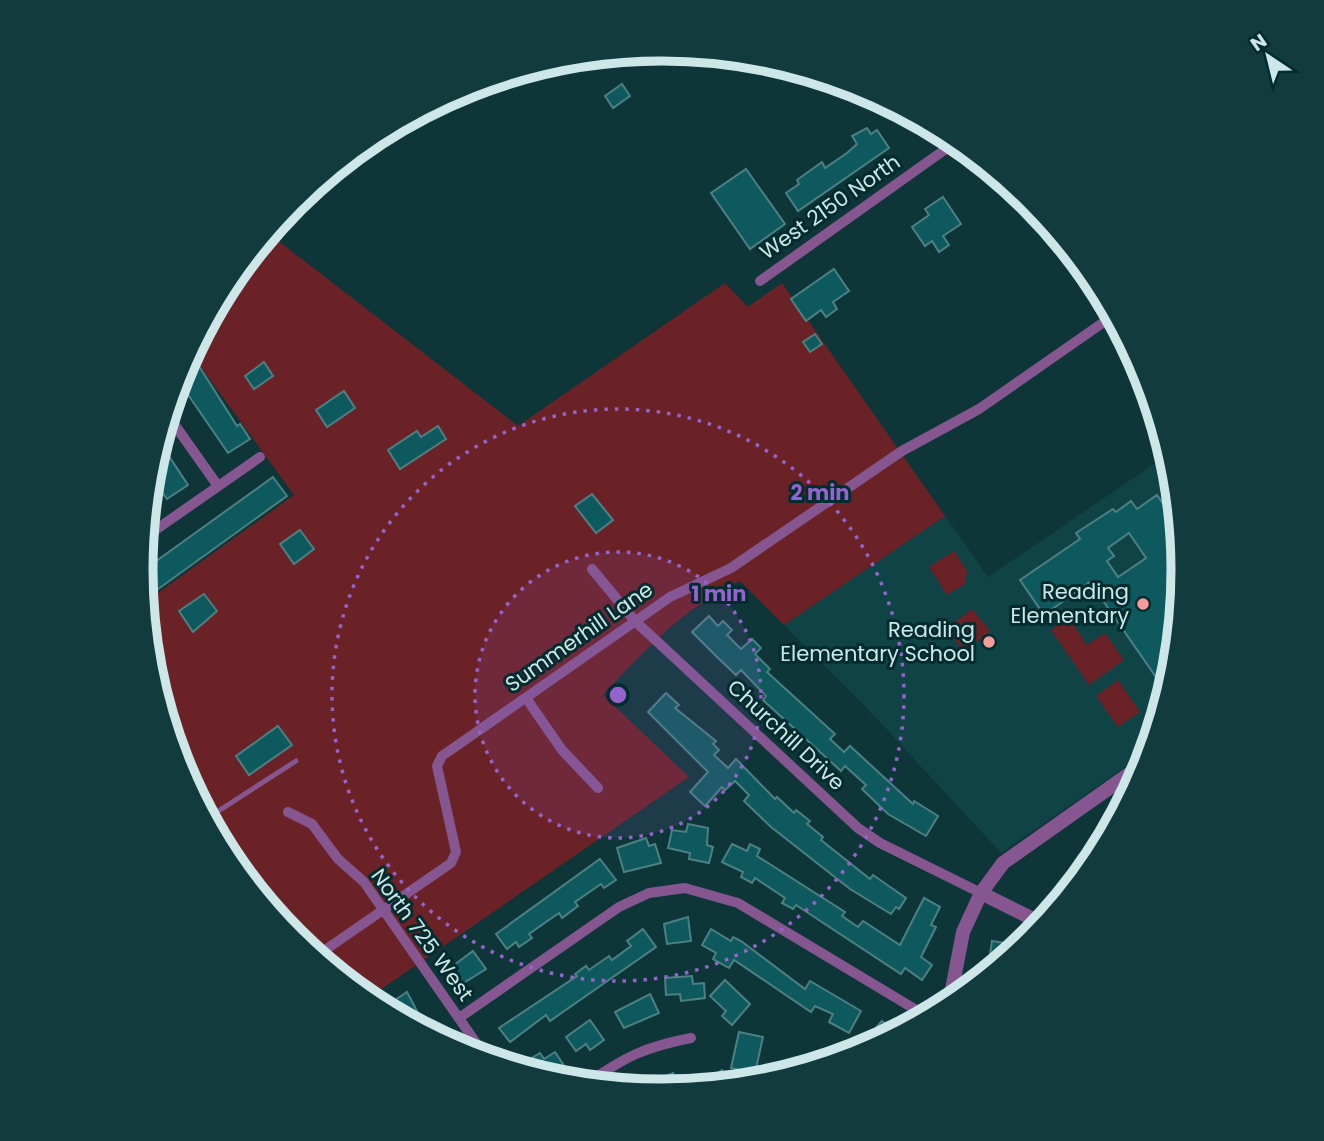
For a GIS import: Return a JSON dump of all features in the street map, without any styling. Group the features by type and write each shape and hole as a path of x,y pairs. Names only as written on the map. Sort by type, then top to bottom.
{"street":[{"name":"West 2150 North","path":"760,281 947,148"},
{"name":"Summerhill Lane","path":"324,951 451,863 456,852 437,766 442,756 670,597 731,568 902,451 979,409 1106,321"},
{"path":"175,425 218,486"},
{"path":"155,531 260,457"},
{"name":"Churchill Drive","path":"592,569 635,621 858,828 880,843 981,893"},
{"path":"526,698 562,750 598,789"},
{"path":"952,989 963,932 981,893 1003,863 1128,775"},
{"name":"North 725 West","path":"288,812 312,824 338,859 364,882 478,1045"},
{"path":"459,1018 619,907 649,893 685,888 737,903 918,1011"},
{"path":"981,893 1033,919"},
{"path":"598,1075 617,1062 650,1046 691,1038"}],"lane":[{"path":"215,813 296,761"}],"shaded area":[{"path":"276,239 518,426 725,283 748,307 782,283 945,516 784,625 740,581 682,617 603,695 689,777 377,992 352,975 302,931 258,881 221,825 205,796 180,734 170,702 157,637 154,596 294,495 198,363 221,316 258,260"},
{"name":"Reading Elementary School","path":"1159,461 1170,537 1170,604 1167,637 1154,702 1133,762 1001,853 864,705 784,625 945,516 988,577"},
{"path":"954,551 967,571 965,584 947,595 929,567"},
{"path":"972,609 990,631 964,652 946,629"},
{"path":"1069,618 1087,645 1105,633 1124,660 1089,685 1051,630"},
{"path":"1118,680 1140,712 1118,727 1096,696"}],"building":[{"path":"622,84 630,96 613,108 605,96"},
{"path":"867,128 871,134 877,130 889,148 798,211 786,193 799,184 797,180 822,162 825,168 847,153 857,144 852,136"},
{"path":"746,169 785,224 750,249 711,193"},
{"path":"943,197 961,224 943,236 949,245 939,252 932,241 925,246 912,227 929,215 925,209"},
{"path":"834,269 849,291 833,302 837,309 826,317 821,310 806,321 791,299"},
{"path":"815,334 822,344 810,352 803,342"},
{"path":"264,362 273,376 254,389 245,376"},
{"path":"197,363 237,426 240,424 250,439 228,453 186,392"},
{"path":"344,391 355,408 327,427 316,410"},
{"path":"438,426 446,439 400,469 388,450 417,431 421,437"},
{"path":"167,453 188,485 167,499 160,489"},
{"path":"273,477 287,496 154,592 153,563"},
{"path":"592,494 613,520 596,533 575,506"},
{"name":"Reading Elementary","path":"1157,495 1168,510 1170,604 1159,681 1090,582 1044,615 1020,580 1080,539 1076,533 1113,509 1116,512 1131,501 1137,509","holes":["1129,533 1146,558 1118,577 1107,561 1114,556 1108,548"]},
{"path":"300,530 314,549 294,564 280,544"},
{"path":"204,594 217,611 193,632 179,611"},
{"path":"709,616 718,626 723,621 732,630 727,635 741,649 752,639 761,648 755,654 770,669 767,672 835,734 830,739 844,752 850,746 913,804 914,801 938,816 926,836 888,814 862,789 866,785 845,766 841,771 763,700 766,696 741,670 736,675 692,632"},
{"path":"666,693 679,705 675,708 716,741 713,744 719,750 714,755 728,768 736,759 775,799 777,797 794,813 796,810 810,821 807,824 823,837 821,840 870,879 873,875 906,898 899,909 896,907 891,914 850,889 771,827 744,801 749,795 735,781 725,790 722,787 705,806 690,792 708,772 648,712"},
{"path":"278,726 292,745 249,775 236,756"},
{"path":"688,824 708,828 707,845 713,847 709,863 689,859 690,853 668,848 672,830 686,832"},
{"path":"646,838 649,846 655,844 661,863 624,872 617,848"},
{"path":"732,844 747,851 750,844 760,849 757,856 845,912 842,916 858,927 863,921 900,945 924,898 940,907 931,925 936,927 921,957 932,965 922,980 905,968 901,974 796,905 793,909 782,903 785,898 755,878 752,883 741,877 743,872 722,862"},
{"path":"600,859 616,880 604,888 601,884 575,902 578,906 562,918 559,913 529,934 532,938 519,947 516,942 507,949 496,934"},
{"path":"688,917 691,941 667,944 664,924"},
{"path":"643,929 656,947 550,1021 546,1015 510,1042 499,1028 577,976 575,974 586,966 589,970 609,956 612,960 631,946 627,941"},
{"path":"711,929 731,941 733,937 741,941 805,989 810,981 861,1011 849,1033 829,1022 833,1014 815,1006 811,1012 734,960 729,968 713,959 716,953 702,945"},
{"path":"992,941 1008,943 998,953 989,961"},
{"path":"473,951 486,969 462,984 450,968"},
{"path":"692,976 693,984 704,983 705,998 681,1001 680,994 666,995 665,978"},
{"path":"725,980 750,1004 732,1025 722,1016 726,1011 710,996"},
{"path":"407,992 418,1013 414,1016 392,1002"},
{"path":"650,994 659,1013 624,1028 615,1012"},
{"path":"590,1020 604,1040 590,1050 586,1044 576,1051 566,1037"},
{"path":"882,1021 889,1026 887,1027 870,1035"},
{"path":"739,1032 763,1037 755,1071 731,1068"},
{"path":"555,1052 565,1067 561,1070 532,1063 530,1059 540,1053 544,1059"},
{"path":"722,1070 726,1075 713,1077"},
{"path":"673,1073 676,1080 662,1080 657,1080"}],"place":[{"name":"Reading Elementary","path":"1143,604"},
{"name":"Reading Elementary School","path":"989,642"}]}
